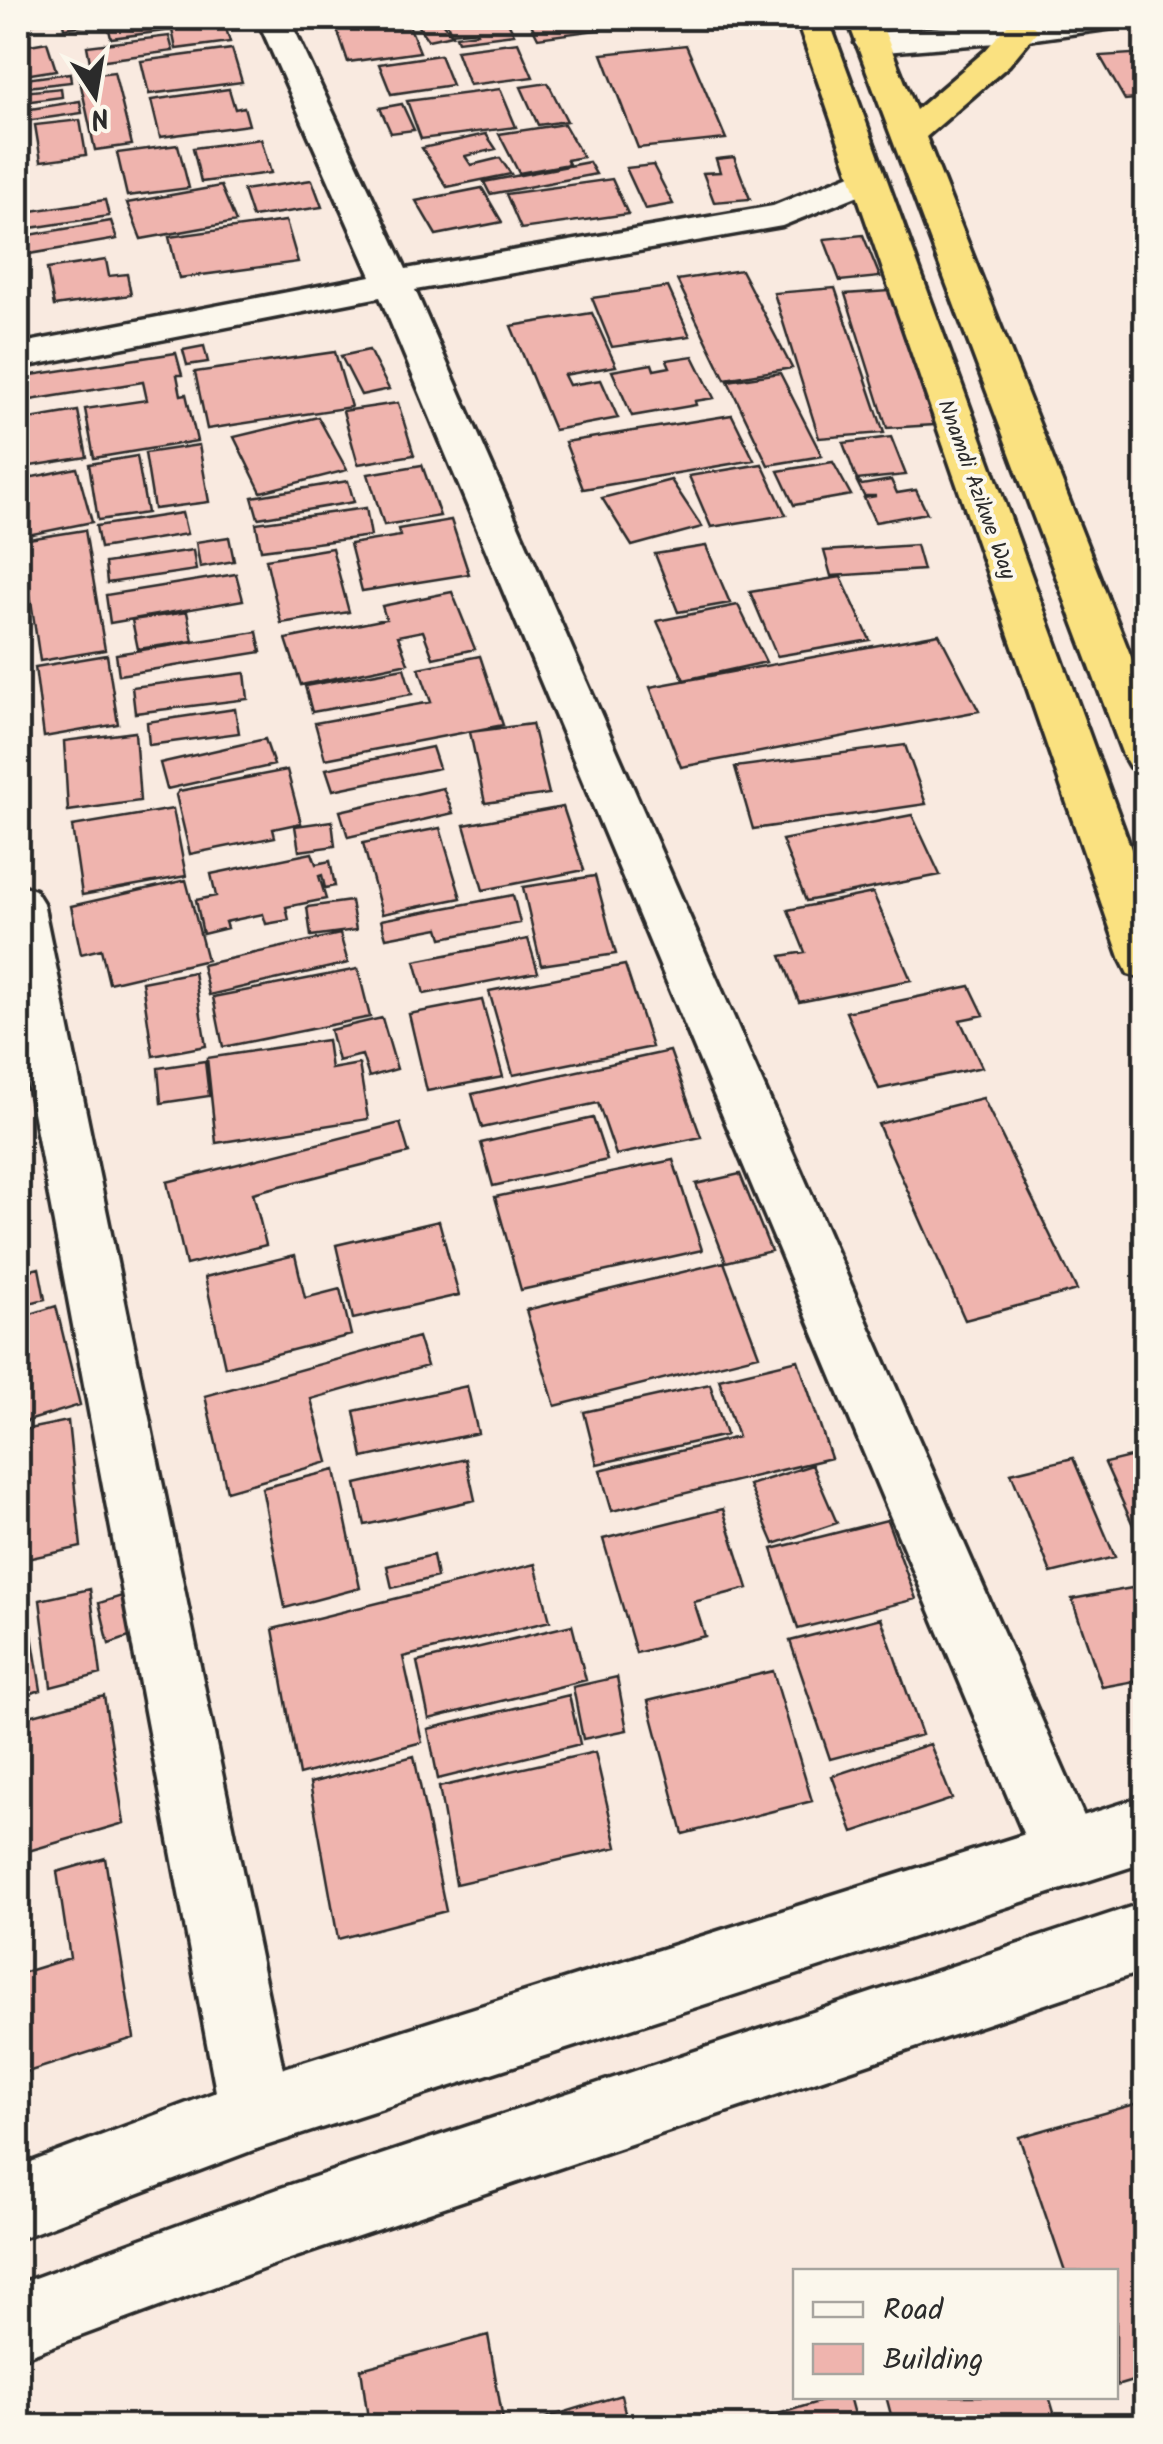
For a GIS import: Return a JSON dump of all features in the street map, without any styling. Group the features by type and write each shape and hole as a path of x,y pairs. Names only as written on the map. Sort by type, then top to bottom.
{"highway":[{"name":"Nnamdi Azikwe Way","path":"812,18 1146,960"},
{"path":"867,30 1134,685 1146,755"},
{"path":"908,135 997,58 1020,31"}],"street":[{"path":"273,18 393,284 1065,1852"},
{"path":"867,30 1020,31 1114,18"},
{"path":"18,356 782,214 868,178"},
{"path":"18,903 256,2113"},
{"path":"18,2203 256,2113 1146,1829"},
{"path":"18,2322 280,2225 1110,1944 1146,1936"}],"building":[{"path":"18,18 46,21 29,24 32,31 18,34"},
{"path":"62,18 144,18 64,28"},
{"path":"166,18 223,18 230,42 176,49 172,30 111,38 108,25"},
{"path":"412,18 438,18 452,35 428,40"},
{"path":"445,18 506,18 514,34 458,41 456,36 477,33 476,30 451,33"},
{"path":"528,18 669,18 670,20 538,38"},
{"path":"407,20 420,52 348,62 337,29"},
{"path":"169,36 173,51 90,62 87,46"},
{"path":"47,42 56,70 18,76 18,47"},
{"path":"518,42 533,77 469,85 456,50"},
{"path":"686,45 726,139 638,148 602,54"},
{"path":"232,49 242,82 149,94 141,61"},
{"path":"1146,53 1146,98 1125,100 1100,56"},
{"path":"440,55 452,85 391,94 379,64"},
{"path":"114,72 132,145 95,150 79,76"},
{"path":"70,73 71,82 18,88 18,80"},
{"path":"548,83 567,121 538,125 521,87"},
{"path":"61,88 62,97 23,102 22,92"},
{"path":"229,89 235,109 244,107 249,125 160,137 151,100"},
{"path":"500,89 516,127 421,139 407,101"},
{"path":"80,101 82,113 18,122 18,111"},
{"path":"402,104 414,130 391,133 380,108"},
{"path":"80,120 86,155 41,161 35,125"},
{"path":"564,124 583,157 567,160 569,164 519,173 499,134"},
{"path":"486,134 496,149 465,156 471,165 500,158 511,174 447,187 422,148"},
{"path":"261,139 271,173 201,182 193,148"},
{"path":"178,145 189,188 127,196 117,153"},
{"path":"734,157 750,199 714,202 703,173 720,172 716,159"},
{"path":"589,162 596,174 490,194 484,182"},
{"path":"653,165 673,204 645,209 626,168"},
{"path":"612,179 628,214 521,229 506,194"},
{"path":"312,180 322,207 252,217 243,190"},
{"path":"221,186 236,222 141,239 127,203"},
{"path":"482,188 502,222 436,235 416,201"},
{"path":"105,200 109,216 18,230 18,213"},
{"path":"111,221 117,239 18,256 18,237"},
{"path":"286,221 298,262 179,278 169,237"},
{"path":"863,235 880,277 840,281 824,239"},
{"path":"106,260 109,276 127,274 131,295 54,306 47,269"},
{"path":"741,270 792,368 725,379 677,280"},
{"path":"668,287 690,336 612,347 592,298"},
{"path":"835,288 884,433 819,438 774,293"},
{"path":"889,291 934,425 887,428 845,294"},
{"path":"592,313 616,366 564,375 569,385 601,380 618,418 554,430 511,326"},
{"path":"204,346 208,362 187,365 183,350"},
{"path":"369,350 389,389 361,395 341,356"},
{"path":"335,352 351,407 207,429 195,372"},
{"path":"176,353 182,375 177,375 181,395 186,394 197,441 94,458 85,409 147,400 143,382 18,402 18,377"},
{"path":"693,356 714,398 632,416 612,371 652,364 654,370 670,367 667,360"},
{"path":"780,373 822,456 768,465 728,381"},
{"path":"398,403 414,455 358,464 343,411"},
{"path":"78,411 87,457 18,468 18,421"},
{"path":"732,415 754,460 583,489 565,442"},
{"path":"318,417 347,470 261,492 234,437"},
{"path":"891,437 906,475 857,480 843,443"},
{"path":"199,445 209,502 154,509 145,453"},
{"path":"137,456 147,513 98,520 89,464"},
{"path":"833,462 851,495 794,505 778,471"},
{"path":"762,464 786,515 711,527 689,476"},
{"path":"422,465 440,516 384,525 368,474"},
{"path":"77,468 92,522 18,537 18,480"},
{"path":"671,480 702,527 632,546 602,498"},
{"path":"856,480 862,485 891,480 897,493 916,490 927,513 875,522 864,498 876,496 864,496"},
{"path":"348,481 354,502 258,518 252,497"},
{"path":"366,508 371,536 261,550 256,523"},
{"path":"182,513 187,534 100,548 96,526"},
{"path":"451,520 469,574 362,591 350,544 400,536 398,529"},
{"path":"85,530 105,650 40,661 22,540"},
{"path":"229,537 234,561 200,567 196,542"},
{"path":"916,545 923,570 831,576 824,551"},
{"path":"706,546 730,603 678,612 655,554"},
{"path":"332,548 349,612 281,623 266,559"},
{"path":"193,550 196,570 107,583 105,563"},
{"path":"236,574 243,600 110,623 106,595"},
{"path":"841,577 870,640 777,656 750,592"},
{"path":"452,592 475,649 433,658 423,631 398,636 408,663 301,685 286,639 386,619 382,606"},
{"path":"738,605 766,662 684,680 657,621"},
{"path":"187,612 193,641 138,649 132,620"},
{"path":"257,632 261,652 119,675 116,654"},
{"path":"939,634 979,711 681,767 650,687"},
{"path":"107,655 118,724 44,737 35,667"},
{"path":"480,656 503,725 325,759 315,723 431,702 419,668"},
{"path":"404,668 412,694 312,712 305,686"},
{"path":"245,673 248,699 135,713 132,687"},
{"path":"235,709 239,733 149,745 147,722"},
{"path":"532,724 549,794 485,803 470,732"},
{"path":"135,732 140,801 68,811 64,741"},
{"path":"265,739 274,765 167,789 160,763"},
{"path":"905,745 926,804 753,829 735,767"},
{"path":"432,747 439,768 333,790 326,769"},
{"path":"287,770 301,823 273,829 275,837 190,854 176,795 179,791"},
{"path":"443,788 453,813 348,837 340,811"},
{"path":"563,807 584,870 483,890 464,825"},
{"path":"173,809 186,876 82,895 72,826"},
{"path":"912,815 940,875 806,901 782,840"},
{"path":"332,821 335,846 299,851 295,826"},
{"path":"440,828 461,898 382,914 363,843"},
{"path":"312,853 316,864 330,861 335,886 325,888 322,875 319,876 326,899 286,907 289,920 266,924 263,914 225,922 227,928 203,934 196,900 216,896 211,874"},
{"path":"595,876 616,954 541,965 523,887"},
{"path":"186,880 207,960 109,983 101,949 81,954 71,906"},
{"path":"873,893 911,980 799,1002 781,956 805,952 788,910"},
{"path":"513,895 520,923 442,938 439,928 386,938 381,920"},
{"path":"351,901 356,930 311,936 307,907"},
{"path":"340,934 348,963 209,995 202,965"},
{"path":"528,939 538,972 424,994 415,961"},
{"path":"625,965 652,1047 513,1075 489,991"},
{"path":"358,969 370,1017 223,1047 213,997"},
{"path":"194,972 206,1046 153,1056 142,982"},
{"path":"970,986 984,1015 960,1020 982,1067 879,1089 846,1012"},
{"path":"482,1000 503,1077 427,1091 409,1014"},
{"path":"382,1018 397,1069 369,1077 362,1055 338,1061 330,1030"},
{"path":"327,1040 331,1069 359,1064 368,1119 216,1143 207,1058"},
{"path":"670,1051 701,1137 616,1155 598,1103 482,1128 472,1094"},
{"path":"205,1061 209,1096 161,1103 158,1068"},
{"path":"983,1098 1077,1290 965,1320 878,1124"},
{"path":"593,1118 607,1160 493,1186 481,1143"},
{"path":"400,1123 409,1153 253,1193 266,1245 186,1265 167,1182"},
{"path":"673,1160 702,1250 521,1290 495,1197"},
{"path":"740,1174 771,1251 726,1262 696,1184"},
{"path":"439,1221 459,1295 353,1319 336,1245"},
{"path":"295,1255 305,1298 340,1289 351,1335 225,1367 205,1277"},
{"path":"724,1262 759,1355 555,1406 526,1310"},
{"path":"39,1268 45,1299 18,1306 18,1273"},
{"path":"56,1306 80,1405 18,1424 18,1318"},
{"path":"418,1337 427,1366 311,1399 328,1462 227,1491 205,1396"},
{"path":"798,1360 831,1458 612,1511 600,1470 738,1437 719,1379"},
{"path":"710,1384 726,1435 597,1464 584,1412"},
{"path":"467,1386 478,1433 363,1458 354,1411"},
{"path":"68,1421 81,1547 18,1561 18,1431"},
{"path":"1146,1453 1146,1554 1105,1463"},
{"path":"1073,1458 1115,1557 1051,1573 1011,1473"},
{"path":"466,1459 475,1500 365,1525 356,1484"},
{"path":"812,1465 837,1523 774,1544 749,1485"},
{"path":"335,1470 360,1588 285,1608 262,1488"},
{"path":"723,1509 748,1588 694,1602 705,1636 636,1653 603,1539"},
{"path":"887,1520 916,1599 798,1629 772,1549"},
{"path":"433,1555 437,1577 392,1588 387,1566"},
{"path":"535,1564 550,1621 403,1657 422,1742 299,1775 273,1629"},
{"path":"1132,1588 1146,1628 1146,1679 1102,1687 1072,1599"},
{"path":"90,1589 101,1674 51,1687 40,1600"},
{"path":"125,1595 135,1635 109,1644 99,1603"},
{"path":"26,1598 41,1690 18,1697 18,1601"},
{"path":"881,1618 922,1735 830,1759 790,1641"},
{"path":"572,1625 586,1680 429,1719 417,1662"},
{"path":"773,1671 812,1801 683,1834 648,1701"},
{"path":"617,1677 627,1730 583,1739 573,1687"},
{"path":"569,1695 580,1744 438,1779 428,1729"},
{"path":"104,1696 124,1823 18,1854 18,1719"},
{"path":"930,1744 952,1799 853,1832 832,1776"},
{"path":"595,1752 617,1847 456,1884 439,1787"},
{"path":"414,1756 446,1911 338,1939 310,1783"},
{"path":"105,1858 134,2038 18,2075 18,1974 70,1958 57,1872"},
{"path":"1146,2101 1146,2377 1118,2385 1118,2269 1064,2269 1019,2137"},
{"path":"488,2335 504,2426 369,2426 361,2369"},
{"path":"621,2395 628,2426 533,2426 532,2422"},
{"path":"828,2399 850,2399 857,2426 738,2426"},
{"path":"887,2399 1050,2399 1058,2426 894,2426"}]}
